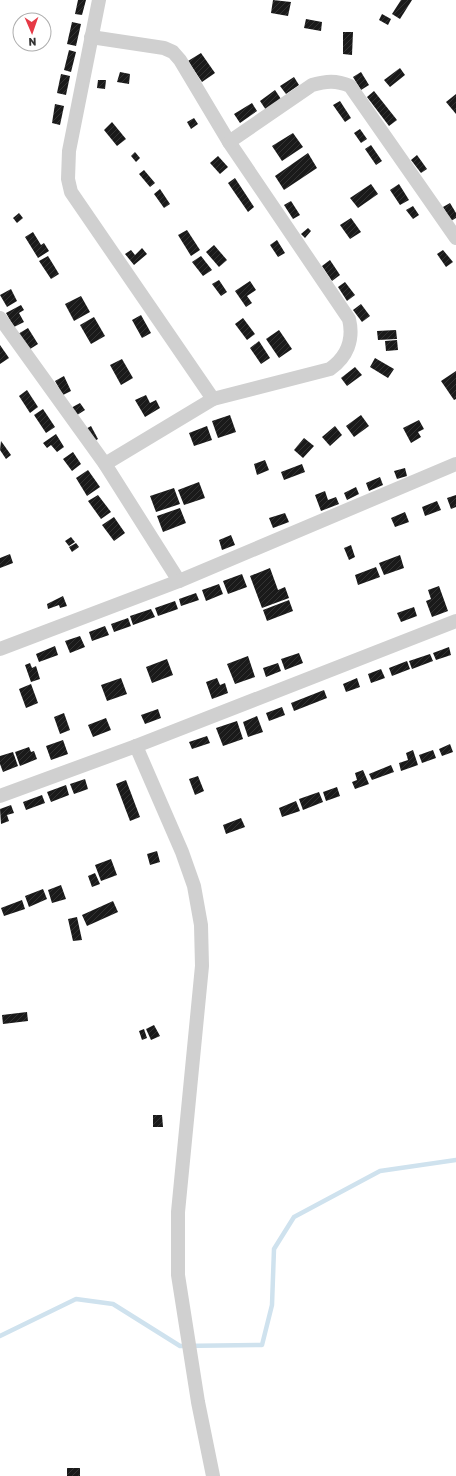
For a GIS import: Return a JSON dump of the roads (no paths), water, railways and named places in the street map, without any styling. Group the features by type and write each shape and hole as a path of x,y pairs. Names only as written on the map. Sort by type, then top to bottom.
{"street":[{"path":"99,0 69,151 68,179 71,192 213,399"},
{"path":"91,37 164,48 173,52 180,60 229,142 349,320 351,330 350,342 345,354 339,362 330,369 213,399 105,464"},
{"path":"229,142 312,85 325,81 338,81 350,86 456,238"},
{"path":"0,318 105,464 179,581"},
{"path":"0,649 179,581 456,464"},
{"path":"0,796 136,746 456,621"},
{"path":"136,746 182,852 194,886 201,925 202,966 178,1212 178,1283 198,1402 213,1476"}],"waterway":[{"path":"0,1336 76,1299 113,1304 180,1346 262,1345 272,1305 274,1249 294,1217 380,1171 456,1160"}]}
